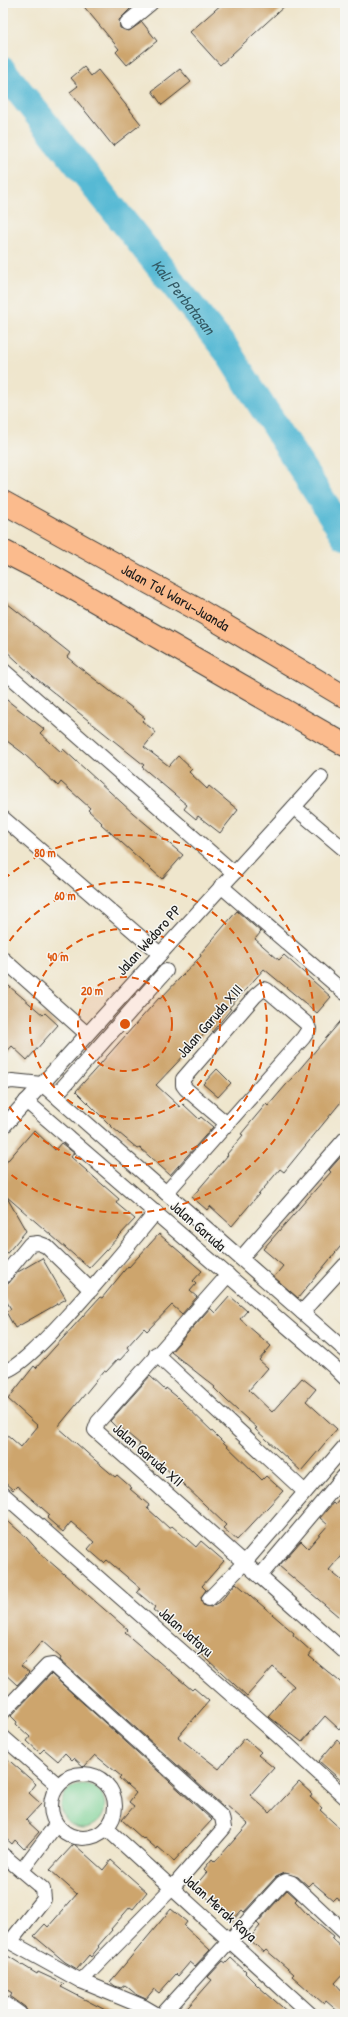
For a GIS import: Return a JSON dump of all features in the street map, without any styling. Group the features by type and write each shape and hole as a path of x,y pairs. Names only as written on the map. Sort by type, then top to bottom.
{"highway":[{"name":"Jalan Tol Waru–Juanda","path":"3,502 202,612 345,697"},
{"path":"3,551 48,574 345,745"}],"street":[{"path":"127,24 151,3"},
{"path":"3,670 234,873"},
{"name":"Jalan Wedoro PP","path":"4,1123 42,1084 321,777"},
{"path":"294,807 345,850"},
{"path":"3,818 160,954"},
{"path":"221,886 345,993"},
{"path":"3,959 87,1034"},
{"path":"56,1095 166,971"},
{"name":"Jalan Garuda XIII","path":"166,1192 227,1124 303,1038 309,1029 308,1024 267,990 263,989 255,996 183,1079 185,1088 227,1124"},
{"path":"3,1083 12,1081 42,1084"},
{"name":"Jalan Garuda","path":"42,1084 345,1350"},
{"name":"Jalan Garuda","path":"26,1101 156,1212 345,1378"},
{"path":"66,1135 82,1118"},
{"path":"241,1258 345,1139"},
{"path":"3,1371 13,1369 43,1341 91,1290 156,1212"},
{"path":"180,1234 196,1218"},
{"path":"3,1277 30,1244 38,1243 46,1246 91,1290"},
{"path":"302,1312 345,1265"},
{"name":"Jalan Garuda XII","path":"228,1275 156,1354 98,1422 95,1430 245,1562"},
{"path":"259,1302 272,1286"},
{"path":"156,1354 305,1492"},
{"path":"209,1599 245,1562 345,1446"},
{"path":"260,1576 344,1477 327,1467"},
{"name":"Jalan Jatayu","path":"3,1494 277,1734 345,1798"},
{"path":"282,1519 297,1532"},
{"path":"245,1562 345,1652"},
{"path":"3,1712 47,1666 53,1666 222,1817 224,1828 172,1888 81,1981"},
{"path":"3,1737 58,1785"},
{"path":"78,1774 89,1775 100,1779 108,1787 113,1797 115,1808 112,1819 106,1828 94,1836 80,1839 67,1835 56,1825 51,1812 51,1798 58,1785 67,1778 78,1774"},
{"path":"22,1870 56,1825"},
{"name":"Jalan Merak Raya","path":"106,1828 310,2014"},
{"path":"3,1855 43,1889 45,1894 44,1899 7,1940 81,1981 144,2007 156,2014"},
{"path":"163,2014 282,1883 286,1881 292,1883 345,1933"},
{"path":"3,2003 20,2014"}],"green space":[{"path":"79,1784 87,1784 99,1790 105,1802 105,1810 99,1822 87,1828 79,1828 67,1822 61,1810 61,1802 67,1790"}],"building":[{"path":"81,3 127,3 131,8 119,20 120,28 129,31 142,22 157,41 127,65 116,52 119,49"},
{"path":"223,3 288,3 220,65 190,32"},
{"path":"84,67 91,76 98,70 141,124 113,146 70,92 78,86 71,78"},
{"path":"180,69 191,82 162,105 152,91"},
{"path":"3,600 70,653 67,657 79,667 145,718 142,721 156,732 144,747 169,766 178,756 192,769 189,772 207,789 209,786 238,810 220,833 198,816 196,819 184,809 187,805 142,767 144,765 33,676 3,648"},
{"path":"3,697 44,729 40,733 61,752 63,749 133,813 183,855 162,879 101,824 102,823 88,810 90,808 61,782 58,786 23,753 3,738"},
{"path":"237,911 261,932 255,939 279,960 284,955 331,997 317,1013 264,969 229,1008 231,1009 212,1032 209,1029 156,1085 180,1107 183,1104 199,1119 201,1117 213,1127 170,1175 140,1148 138,1149 113,1128 76,1091 159,998 160,999 201,956 200,954"},
{"path":"3,981 43,1015 45,1013 58,1025 27,1060 12,1046 3,1056"},
{"path":"345,1016 345,1097 284,1172 280,1169 232,1226 210,1206 207,1210 192,1197 228,1155 227,1154 243,1135 241,1134 266,1104 268,1106"},
{"path":"217,1069 231,1083 218,1097 203,1084"},
{"path":"34,1130 55,1150 61,1143 74,1153 71,1157 119,1199 116,1203 135,1219 89,1268 6,1196 26,1231 3,1258 3,1166"},
{"path":"345,1152 345,1241 298,1298 274,1277 283,1266 263,1249 331,1172 329,1170"},
{"path":"159,1234 202,1271 193,1281 196,1284 190,1291 197,1297 182,1314 172,1305 147,1331 144,1328 127,1347 129,1350 106,1372 104,1371 58,1427 115,1477 117,1475 132,1488 130,1489 149,1505 147,1508 169,1528 172,1526 196,1547 201,1541 224,1561 202,1586 206,1590 201,1597 203,1605 211,1607 220,1602 236,1583 294,1633 293,1635 312,1652 309,1656 345,1686 345,1722 339,1729 325,1716 302,1742 268,1716 294,1686 273,1667 247,1696 196,1649 199,1647 153,1610 155,1607 137,1592 140,1588 107,1560 104,1563 88,1549 94,1542 71,1522 63,1532 47,1518 50,1515 17,1486 13,1490 3,1481 3,1431 21,1447 38,1426 8,1399 34,1366 36,1368 100,1297 102,1298 128,1266 129,1267"},
{"path":"42,1258 66,1299 15,1328 6,1312 11,1309 3,1295 3,1285 9,1283 18,1272"},
{"path":"230,1296 247,1311 240,1319 271,1346 259,1360 268,1368 249,1390 272,1412 302,1378 316,1389 306,1401 337,1429 301,1471 255,1429 257,1428 227,1401 214,1388 215,1387 171,1352 210,1308 215,1313"},
{"path":"150,1376 165,1390 166,1388 176,1396 262,1480 266,1476 283,1491 237,1540 223,1528 226,1525 182,1483 153,1457 150,1460 137,1448 140,1444 121,1428 119,1430 110,1421"},
{"path":"345,1493 345,1551 329,1570 345,1583 345,1622 279,1566 301,1541 308,1548 328,1525 320,1518 333,1503 335,1505"},
{"path":"3,1517 26,1537 40,1553 128,1630 125,1633 192,1690 194,1688 209,1701 178,1737 219,1769 245,1738 261,1752 258,1755 274,1768 250,1795 270,1813 299,1782 312,1794 310,1797 322,1808 320,1810 345,1833 345,1905 336,1897 333,1900 312,1882 308,1886 298,1877 285,1873 276,1877 244,1912 242,1910 232,1921 195,1886 207,1872 204,1869 212,1859 215,1862 248,1824 226,1805 224,1807 60,1660 61,1658 42,1641 21,1666 29,1672 17,1685 3,1672"},
{"path":"51,1674 212,1820 174,1861 158,1847 157,1849 144,1838 143,1839 122,1820 134,1806 129,1802 136,1793 119,1778 121,1776 95,1755 84,1767 74,1758 72,1760 65,1753 58,1761 44,1749 40,1753 27,1741 30,1737 16,1724 17,1722 11,1716"},
{"path":"337,1740 345,1747 345,1784 319,1761"},
{"path":"3,1755 36,1784 29,1793 41,1804 26,1820 39,1832 24,1849 15,1840 12,1844 3,1836"},
{"path":"74,1844 103,1870 111,1860 147,1892 133,1909 130,1907 111,1929 112,1930 98,1946 99,1947 91,1957 89,1955 77,1969 65,1962 34,1936 45,1924 48,1927 77,1894 50,1870"},
{"path":"287,1890 297,1899 295,1901 307,1914 334,1936 332,1939 345,1951 345,1972 335,1983 345,1994 345,2014 341,2014 326,2001 324,2004 292,1976 294,1974 266,1950 264,1952 249,1939 260,1926 257,1923"},
{"path":"171,1909 187,1922 184,1926 210,1950 195,1966 190,1962 178,1976 176,1974 159,1993 154,1989 146,1999 137,1995 125,1985 121,1988 115,1986 110,1982"},
{"path":"3,1953 37,1974 38,1972 64,1984 61,1987 113,2014 28,2014 25,2007 10,1996 12,1993 3,1987"},
{"path":"231,1958 258,1986 290,2014 182,2014 212,1980 208,1977 223,1961 226,1963"}],"waterway":[{"name":"Kali Perbatasan","path":"3,71 227,351 345,536"}]}
